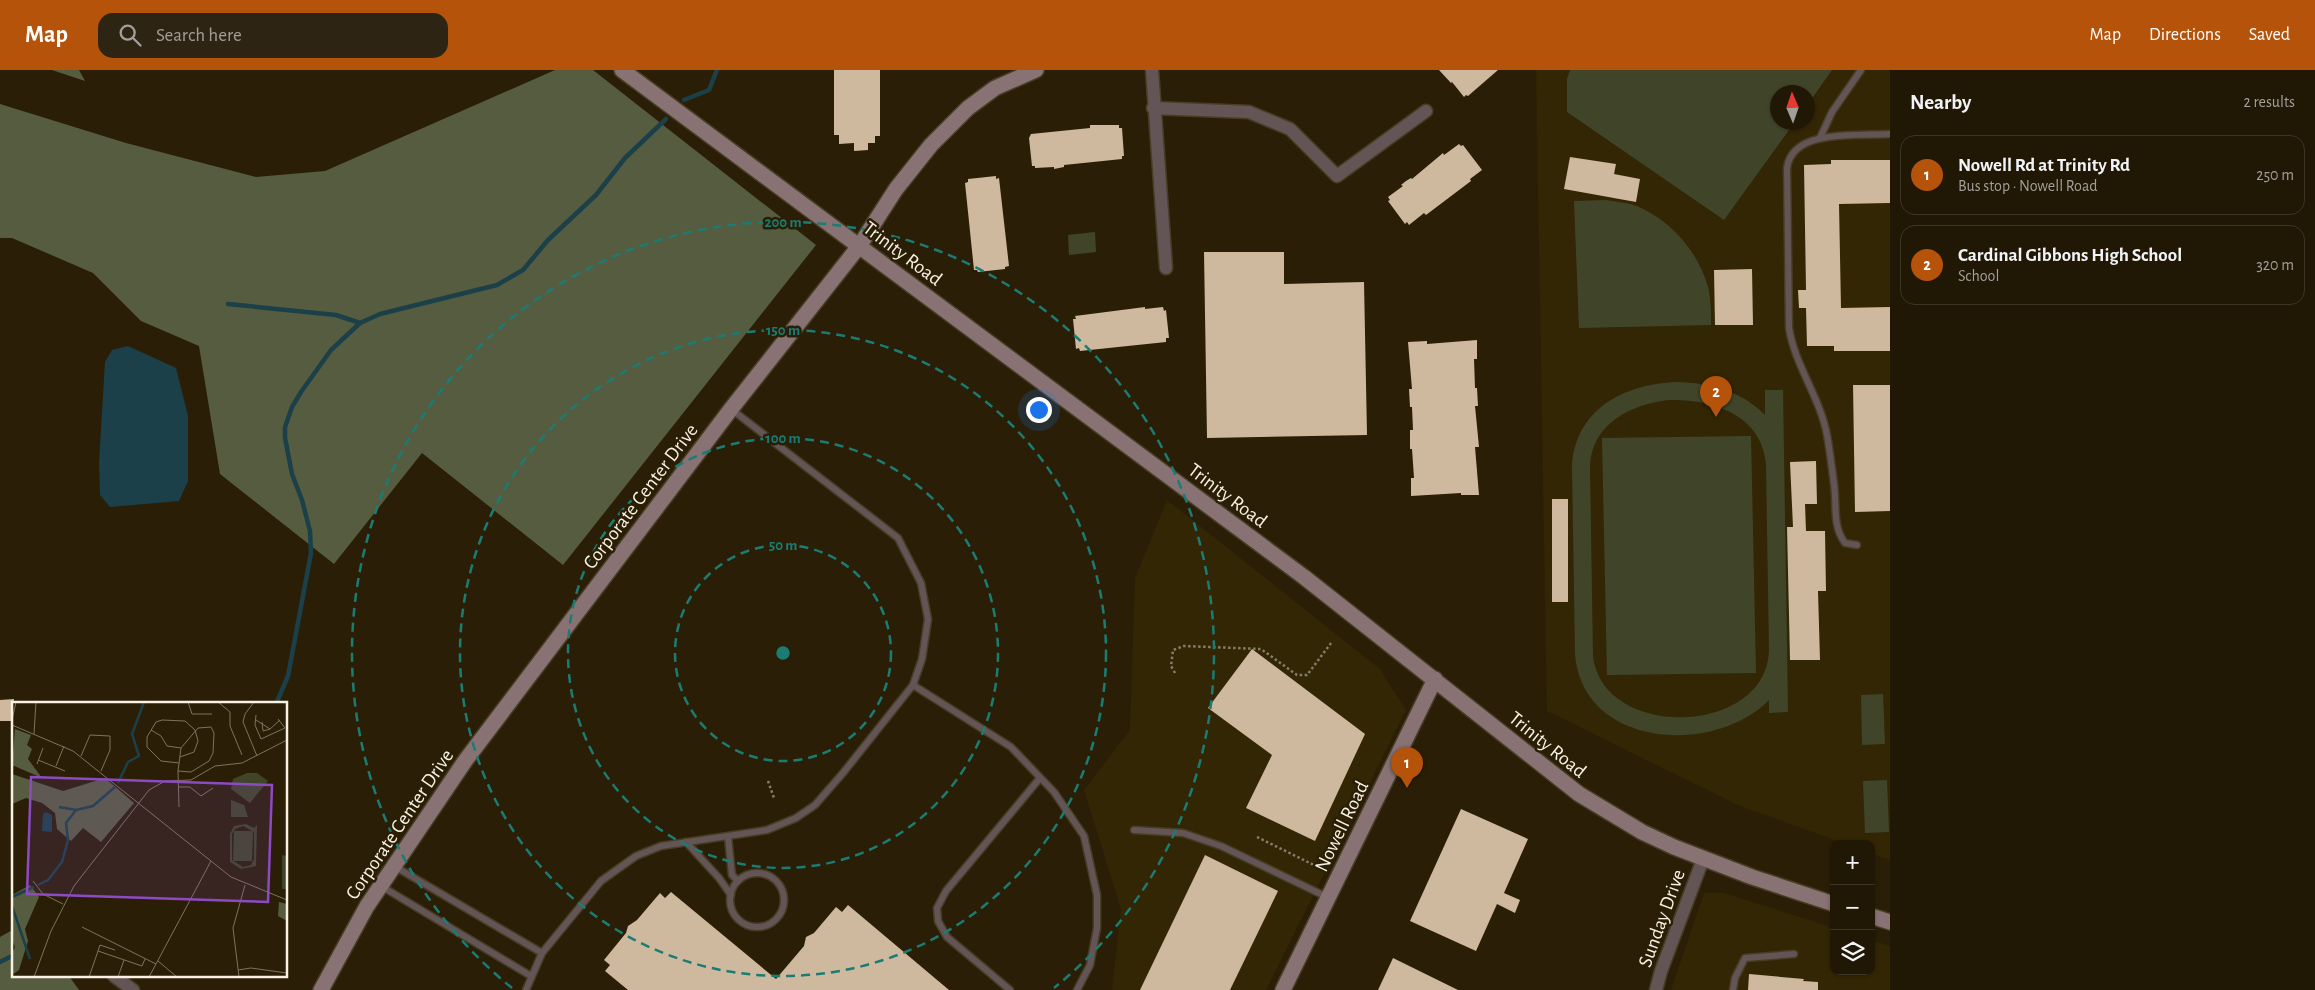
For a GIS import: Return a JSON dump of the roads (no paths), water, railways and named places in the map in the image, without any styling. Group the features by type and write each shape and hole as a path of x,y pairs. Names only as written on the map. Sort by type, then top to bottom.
{"street":[{"name":"Trinity Road","path":"622,70 860,245 1296,571 1435,679 1541,766 1593,804 1642,832 1703,859 1830,903"},
{"name":"Corporate Center Drive","path":"321,990 380,886 465,760 731,409 860,245 896,189 943,133 968,108 995,88 1036,70"},
{"path":"1152,70 1153,108 1166,268"},
{"path":"1153,108 1249,112 1290,129 1337,176 1426,111"},
{"name":"Nowell Road","path":"1283,990 1435,679"},
{"name":"Sunday Drive","path":"1656,990 1661,971 1703,859"},
{"path":"1875,917 1890,922"},
{"path":"117,978 133,990"}],"lane":[{"path":"1820,138 1832,112 1861,70"},
{"path":"1858,546 1845,543 1841,537 1835,517 1834,486 1826,434 1817,401 1795,355 1790,328 1786,189 1788,159 1803,143 1820,138 1890,134"},
{"path":"526,990 542,953 601,881 636,856 661,846 728,837 778,827 796,818 815,805 913,685 922,659 928,619 922,583 898,538 731,409"},
{"path":"913,685 1011,747 1054,792 1084,836 1097,895 1097,928 1090,965 1077,990"},
{"path":"1010,990 947,937 938,921 938,908 946,891 1040,778"},
{"path":"1134,830 1183,832 1221,846 1328,897"},
{"path":"728,837 732,875 738,881"},
{"path":"686,842 719,878 730,895"},
{"path":"393,866 542,953"},
{"path":"756,872 770,875 781,885 785,899 782,913 772,924 758,928 744,925 733,915 729,901 730,895 732,887 742,876 756,872"},
{"path":"380,886 531,976"},
{"path":"1733,990 1735,978 1745,958 1794,954"}],"water":[{"path":"128,346 176,368 188,416 188,481 179,501 110,507 100,495 99,463 105,362 112,350"}],"waterway":[{"path":"684,100 709,90 717,70"},
{"path":"277,702 288,676 311,553 310,531 302,500 292,474 285,438 285,427 292,407 301,392 331,350 360,323 380,314 497,285 523,270 548,240 596,195 625,158 666,119"},
{"path":"228,304 336,315 360,323"},
{"path":"0,962 12,956"}],"place":[{"name":"Cardinal Gibbons High School","path":"1716,417"},
{"name":"Nowell Rd at Trinity Rd","path":"1407,788"}]}
